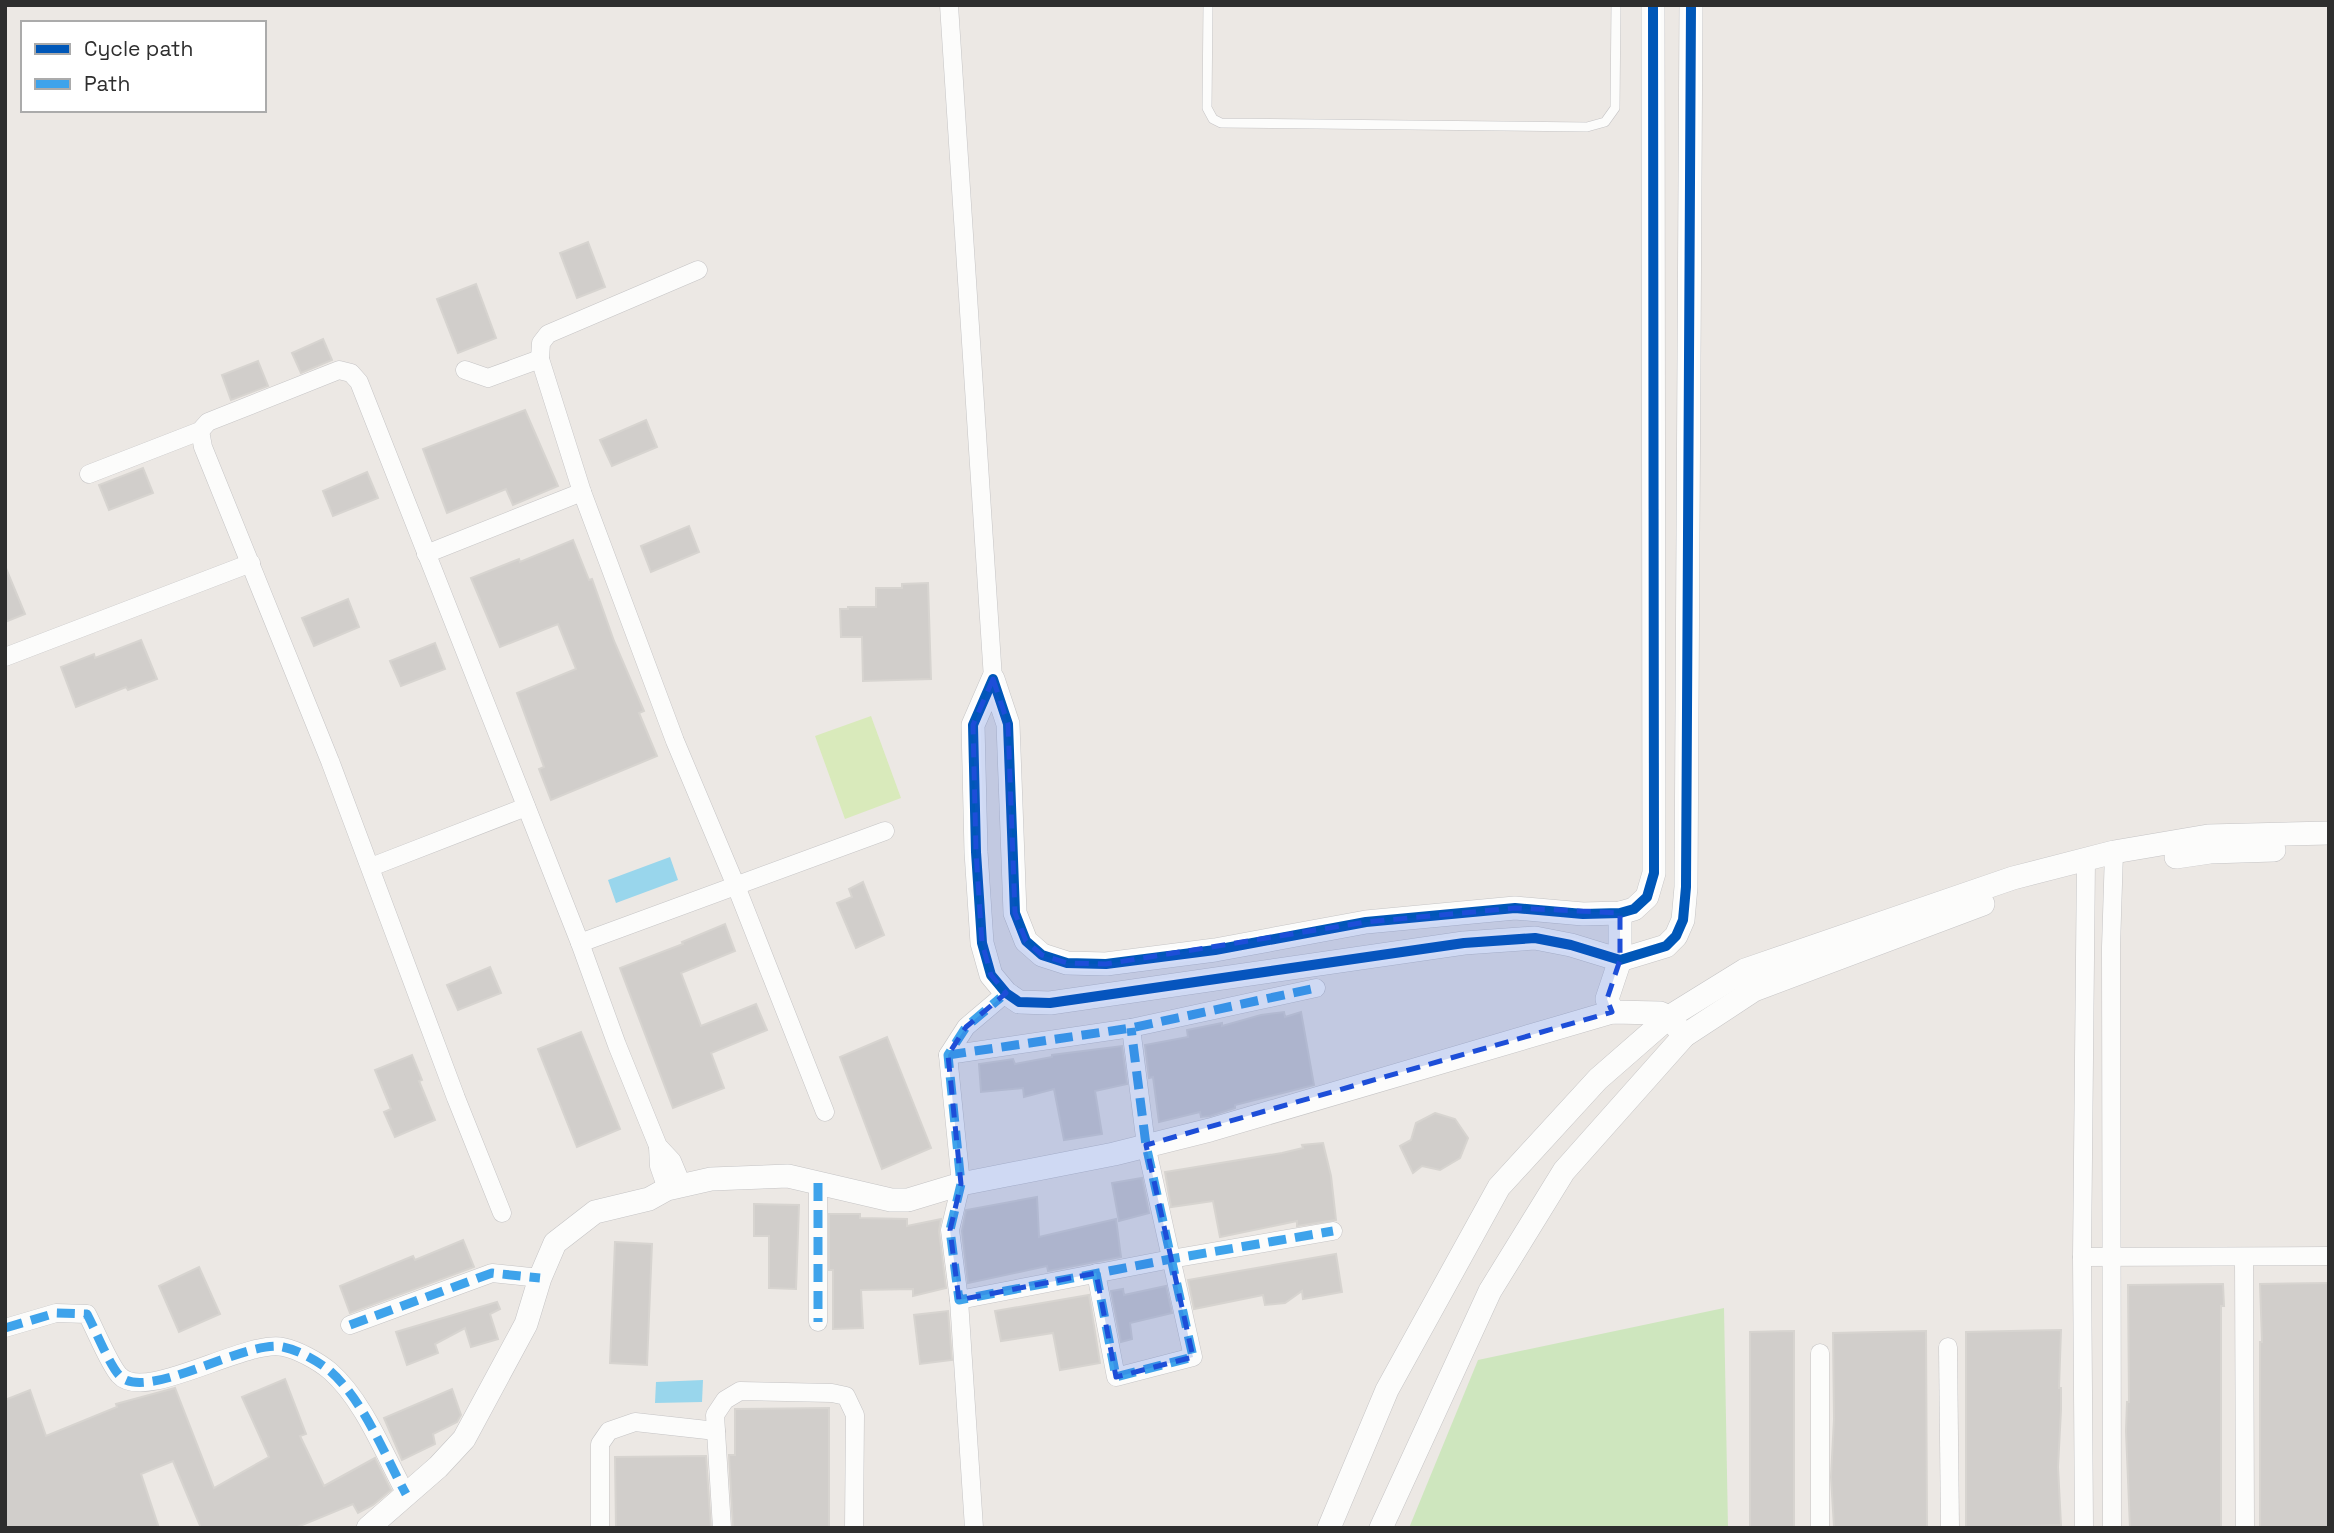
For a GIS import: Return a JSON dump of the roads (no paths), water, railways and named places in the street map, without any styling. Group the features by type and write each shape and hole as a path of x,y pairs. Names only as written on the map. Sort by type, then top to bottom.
{"street":[{"path":"949,5 993,679 1008,724 1015,913 1027,941 1041,955 1067,964 1106,964 1215,950 1366,922 1515,908 1583,914 1620,913 1634,909 1647,897 1654,873 1653,5"},
{"path":"993,679 973,725 976,852 982,943 991,975 1006,993 1019,1002 1050,1003 1464,943 1535,938 1571,945 1620,960 1666,946 1676,936 1683,920 1686,887 1690,5"},
{"path":"698,270 548,334 541,343 540,359 582,492 675,741 736,886 825,1112"},
{"path":"465,370 488,378 540,359"},
{"path":"89,474 200,431 208,422 339,370 351,373 359,382 580,943 617,1045 658,1146 671,1161 674,1187"},
{"path":"200,431 203,447 371,867 456,1098 502,1213"},
{"path":"426,554 582,492"},
{"path":"5,657 251,563"},
{"path":"371,867 526,807"},
{"path":"580,943 885,831"},
{"path":"1381,1528 1497,1280 1564,1171 1684,1036 1754,990 1968,908 2086,867 2208,836 2329,834"},
{"path":"2114,860 2210,852 2329,849"},
{"path":"2112,1528 2111,947 2114,860"},
{"path":"1329,1528 1387,1390 1499,1186 1598,1079 1669,1017 1745,970 2013,878 2086,867"},
{"path":"2084,1528 2082,1258 2086,867"},
{"path":"1612,1012 1607,999 1620,960 1620,913"},
{"path":"948,1055 1131,1028 1316,988"},
{"path":"974,1528 959,1300 950,1230 961,1184 948,1055 966,1027 1006,993"},
{"path":"368,1528 438,1467 464,1439 526,1324 540,1278 555,1243 595,1212 649,1199 674,1187 711,1179 788,1176 891,1200 908,1200 961,1184 1210,1130 1612,1012 1660,1013 1669,1017 1684,1036"},
{"path":"1096,1273 1116,1377 1193,1357 1146,1145 1131,1028"},
{"path":"818,1183 818,1322"},
{"path":"959,1300 1333,1231"},
{"path":"2082,1258 2329,1256"},
{"path":"2244,1257 2245,1528"},
{"path":"350,1325 492,1273 540,1278"},
{"path":"5,1328 56,1313 87,1314 120,1376 133,1384 157,1381 252,1350 281,1346 329,1370 352,1395 406,1493"},
{"path":"1948,1347 1950,1528"},
{"path":"1819,1353 1820,1528"},
{"path":"722,1528 715,1415 725,1400 740,1391 832,1393 846,1396 855,1415 854,1528"},
{"path":"600,1528 600,1444 609,1431 635,1422 716,1431"}],"lane":[{"path":"1208,5 1207,108 1213,118 1221,123 1587,127 1605,122 1615,108 1616,5"}],"water":[{"path":"670,857 678,880 616,903 608,880"},
{"path":"703,1380 702,1402 655,1403 656,1382"}]}
